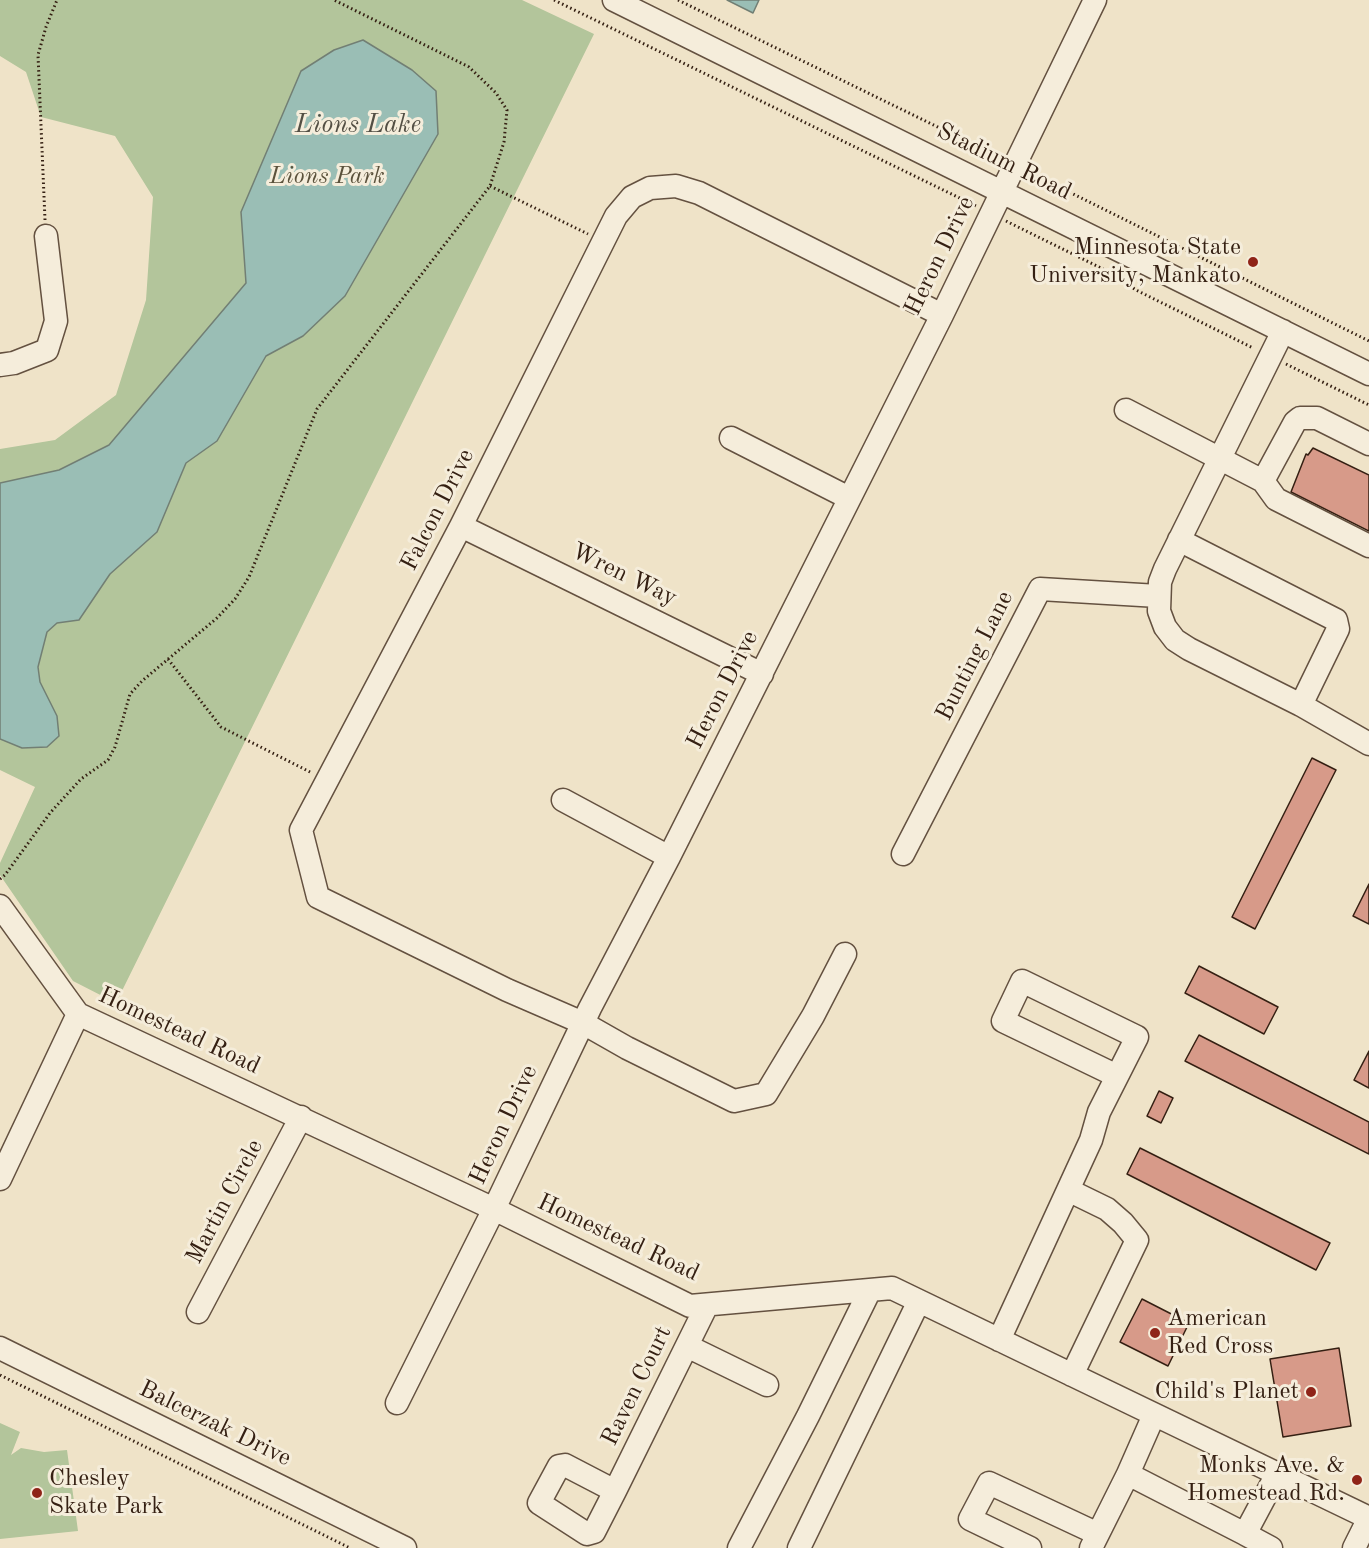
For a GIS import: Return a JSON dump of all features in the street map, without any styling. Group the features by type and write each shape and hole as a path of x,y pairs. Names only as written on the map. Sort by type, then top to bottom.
{"street":[{"name":"Stadium Road","path":"614,0 1369,374"},
{"name":"Heron Drive","path":"397,1403 494,1209 583,1023 762,674 942,315 1095,0"},
{"name":"Falcon Drive","path":"583,1023 507,990 318,897 301,830 462,526 616,216 632,197 650,188 676,186 699,193 942,315"},
{"path":"0,365 15,363 46,350 56,321 46,236"},
{"path":"1283,331 1160,582 1159,611 1165,627 1175,640 1189,650 1301,705 1369,744"},
{"path":"1126,410 1263,480 1276,499 1369,546"},
{"path":"1263,480 1295,422 1300,418 1317,418 1369,444"},
{"path":"731,438 849,498"},
{"name":"Wren Way","path":"462,526 762,674"},
{"path":"1179,540 1336,621 1338,629 1301,705"},
{"name":"Bunting Lane","path":"903,854 1040,589 1158,596"},
{"path":"563,800 669,857"},
{"name":"Homestead Road","path":"0,906 78,1014 494,1209 690,1306 892,1288 1369,1518"},
{"path":"583,1023 627,1048 734,1101 766,1094 813,1017 845,954"},
{"path":"999,1340 1091,1140 1099,1112 1118,1076 1137,1037 1022,981 1003,1021 1118,1076"},
{"path":"0,1179 78,1014"},
{"name":"Martin Circle","path":"198,1312 301,1117"},
{"path":"1068,1190 1107,1209 1137,1240 1072,1375"},
{"path":"739,1548 870,1290"},
{"path":"799,1548 919,1301"},
{"name":"Raven Court","path":"615,1491 707,1305"},
{"path":"687,1346 766,1385"},
{"name":"Balcerzak Drive","path":"0,1348 405,1548"},
{"path":"1030,1548 970,1519 989,1483 1095,1541 1154,1415"},
{"path":"1128,1474 1271,1548"},
{"path":"1245,1534 1277,1474"},
{"path":"1354,1548 1369,1518"}],"path":[{"path":"46,236 38,55 57,0"},
{"path":"0,879 50,813 81,779 108,760 115,747 130,694 217,618 235,599 249,577 317,409 489,186 504,142 507,117 507,110 496,93 469,67 334,0"},
{"path":"554,0 1113,274 1136,290 1369,405"},
{"path":"678,0 1369,341"},
{"path":"489,186 603,242"},
{"path":"168,659 221,727 327,781"},
{"path":"0,1376 350,1548"}],"green space":[{"name":"Lions Park","path":"0,0 522,0 594,34 116,1003 73,981 0,875 0,863 35,787 0,770 0,449 55,440 116,395 146,300 153,197 115,136 41,117 26,72 0,56"},
{"name":"Chesley Skate Park","path":"0,1423 20,1432 11,1455 21,1448 44,1452 67,1450 78,1531 0,1539"}],"water":[{"path":"727,0 759,0 753,13"},
{"name":"Lions Lake","path":"363,40 412,70 436,91 438,134 345,296 303,336 266,356 217,441 186,463 157,532 110,574 79,620 57,623 47,632 38,667 40,682 57,716 59,736 47,747 22,748 0,739 0,483 59,470 109,445 246,283 241,212 301,71 334,50"}],"building":[{"path":"1313,448 1369,475 1369,531 1291,492 1306,454 1308,455"},
{"path":"1312,758 1336,770 1255,929 1232,917"},
{"path":"1369,884 1369,924 1353,916"},
{"path":"1199,966 1278,1007 1264,1034 1185,993"},
{"path":"1199,1035 1369,1122 1369,1154 1185,1061"},
{"path":"1369,1051 1369,1088 1354,1080"},
{"path":"1159,1091 1173,1098 1161,1123 1147,1116"},
{"path":"1140,1148 1330,1243 1316,1270 1127,1174"},
{"name":"American Red Cross","path":"1142,1299 1189,1323 1168,1366 1120,1342"},
{"name":"Child's Planet","path":"1339,1348 1351,1426 1283,1437 1270,1359"}],"place":[{"name":"Minnesota State University, Mankato","path":"1253,262"},
{"name":"American Red Cross","path":"1155,1333"},
{"name":"Child's Planet","path":"1311,1392"},
{"name":"Monks Ave. & Homestead Rd.","path":"1357,1480"},
{"name":"Chesley Skate Park","path":"37,1493"}]}
